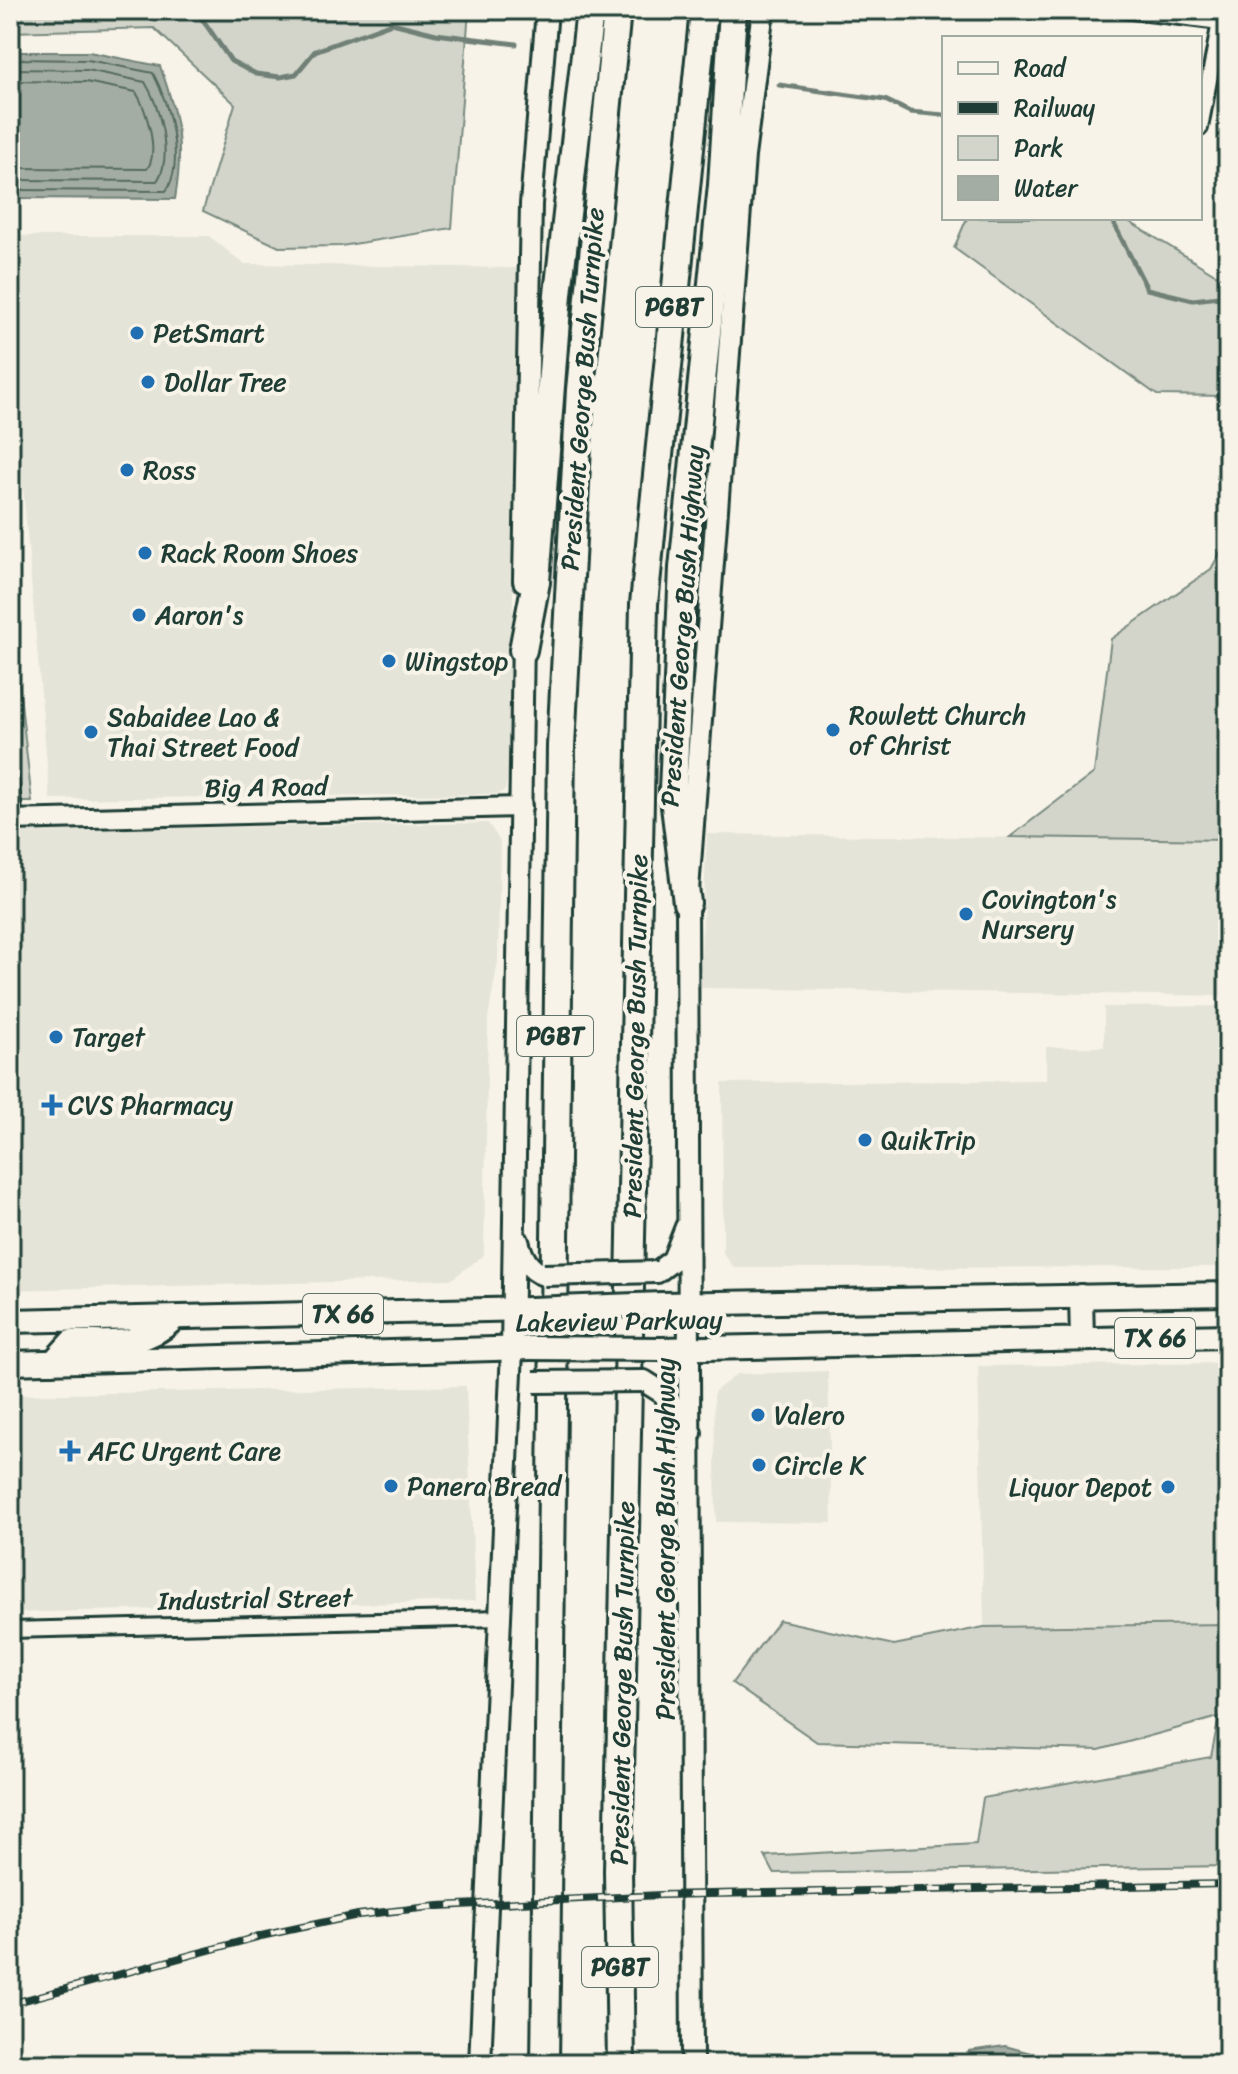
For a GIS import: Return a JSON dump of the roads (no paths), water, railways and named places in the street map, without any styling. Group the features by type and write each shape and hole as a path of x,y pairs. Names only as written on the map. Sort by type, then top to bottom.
{"highway":[{"path":"523,650 536,582 558,294 590,10"},
{"name":"President George Bush Turnpike","path":"545,2064 561,731 583,346 617,10"},
{"name":"President George Bush Turnpike","path":"621,2064 618,1855 644,604 704,10"},
{"path":"687,903 673,790 683,568 722,185 733,10"}],"main road":[{"path":"480,2064 510,1403 521,1349 522,1310 514,1209 531,220 547,10"},
{"name":"President George Bush Highway","path":"692,2064 687,903 744,156 763,10"},
{"path":"514,1209 522,1257 535,1272 544,1275 657,1272 673,1260 690,1216"},
{"name":"Lakeview Parkway","path":"10,1321 662,1304 1228,1294"},
{"path":"1081,1296 1082,1339"},
{"path":"53,1362 71,1342 141,1341 158,1334 174,1319"},
{"name":"Lakeview Parkway","path":"10,1363 521,1349 661,1349 1228,1336"},
{"path":"510,1403 521,1388 534,1382 644,1381 663,1393 691,1433"}],"street":[{"path":"1124,10 1224,22 1202,119"},
{"path":"10,779 12,819"},
{"name":"Big A Road","path":"12,819 522,807"},
{"name":"Industrial Street","path":"10,1630 501,1618"}],"water":[{"path":"10,52 89,52 160,66 178,131 179,163 175,199 10,198"},
{"path":"1005,2046 1053,2059 1056,2064 966,2064 969,2051"}],"waterway":[{"path":"196,10 231,61 256,74 280,77 296,74 315,51 392,23 436,34 516,44"},
{"path":"779,85 885,100 910,112 942,115"},
{"path":"1112,220 1147,289 1193,300 1228,296"}],"railway":[{"path":"10,2004 261,1936 358,1915 439,1906 661,1895 1228,1884"}],"place":[{"name":"PetSmart","path":"137,333"},
{"name":"Dollar Tree","path":"148,382"},
{"name":"Ross","path":"127,470"},
{"name":"Rack Room Shoes","path":"145,553"},
{"name":"Aaron's","path":"139,615"},
{"name":"Wingstop","path":"389,661"},
{"name":"Rowlett Church of Christ","path":"833,730"},
{"name":"Sabaidee Lao & Thai Street Food","path":"91,732"},
{"name":"Covington's Nursery","path":"966,914"},
{"name":"Target","path":"56,1037"},
{"name":"CVS Pharmacy","path":"52,1105"},
{"name":"QuikTrip","path":"865,1140"},
{"name":"Valero","path":"758,1415"},
{"name":"AFC Urgent Care","path":"70,1451"},
{"name":"Circle K","path":"759,1465"},
{"name":"Panera Bread","path":"391,1486"},
{"name":"Liquor Depot","path":"1168,1487"}]}
